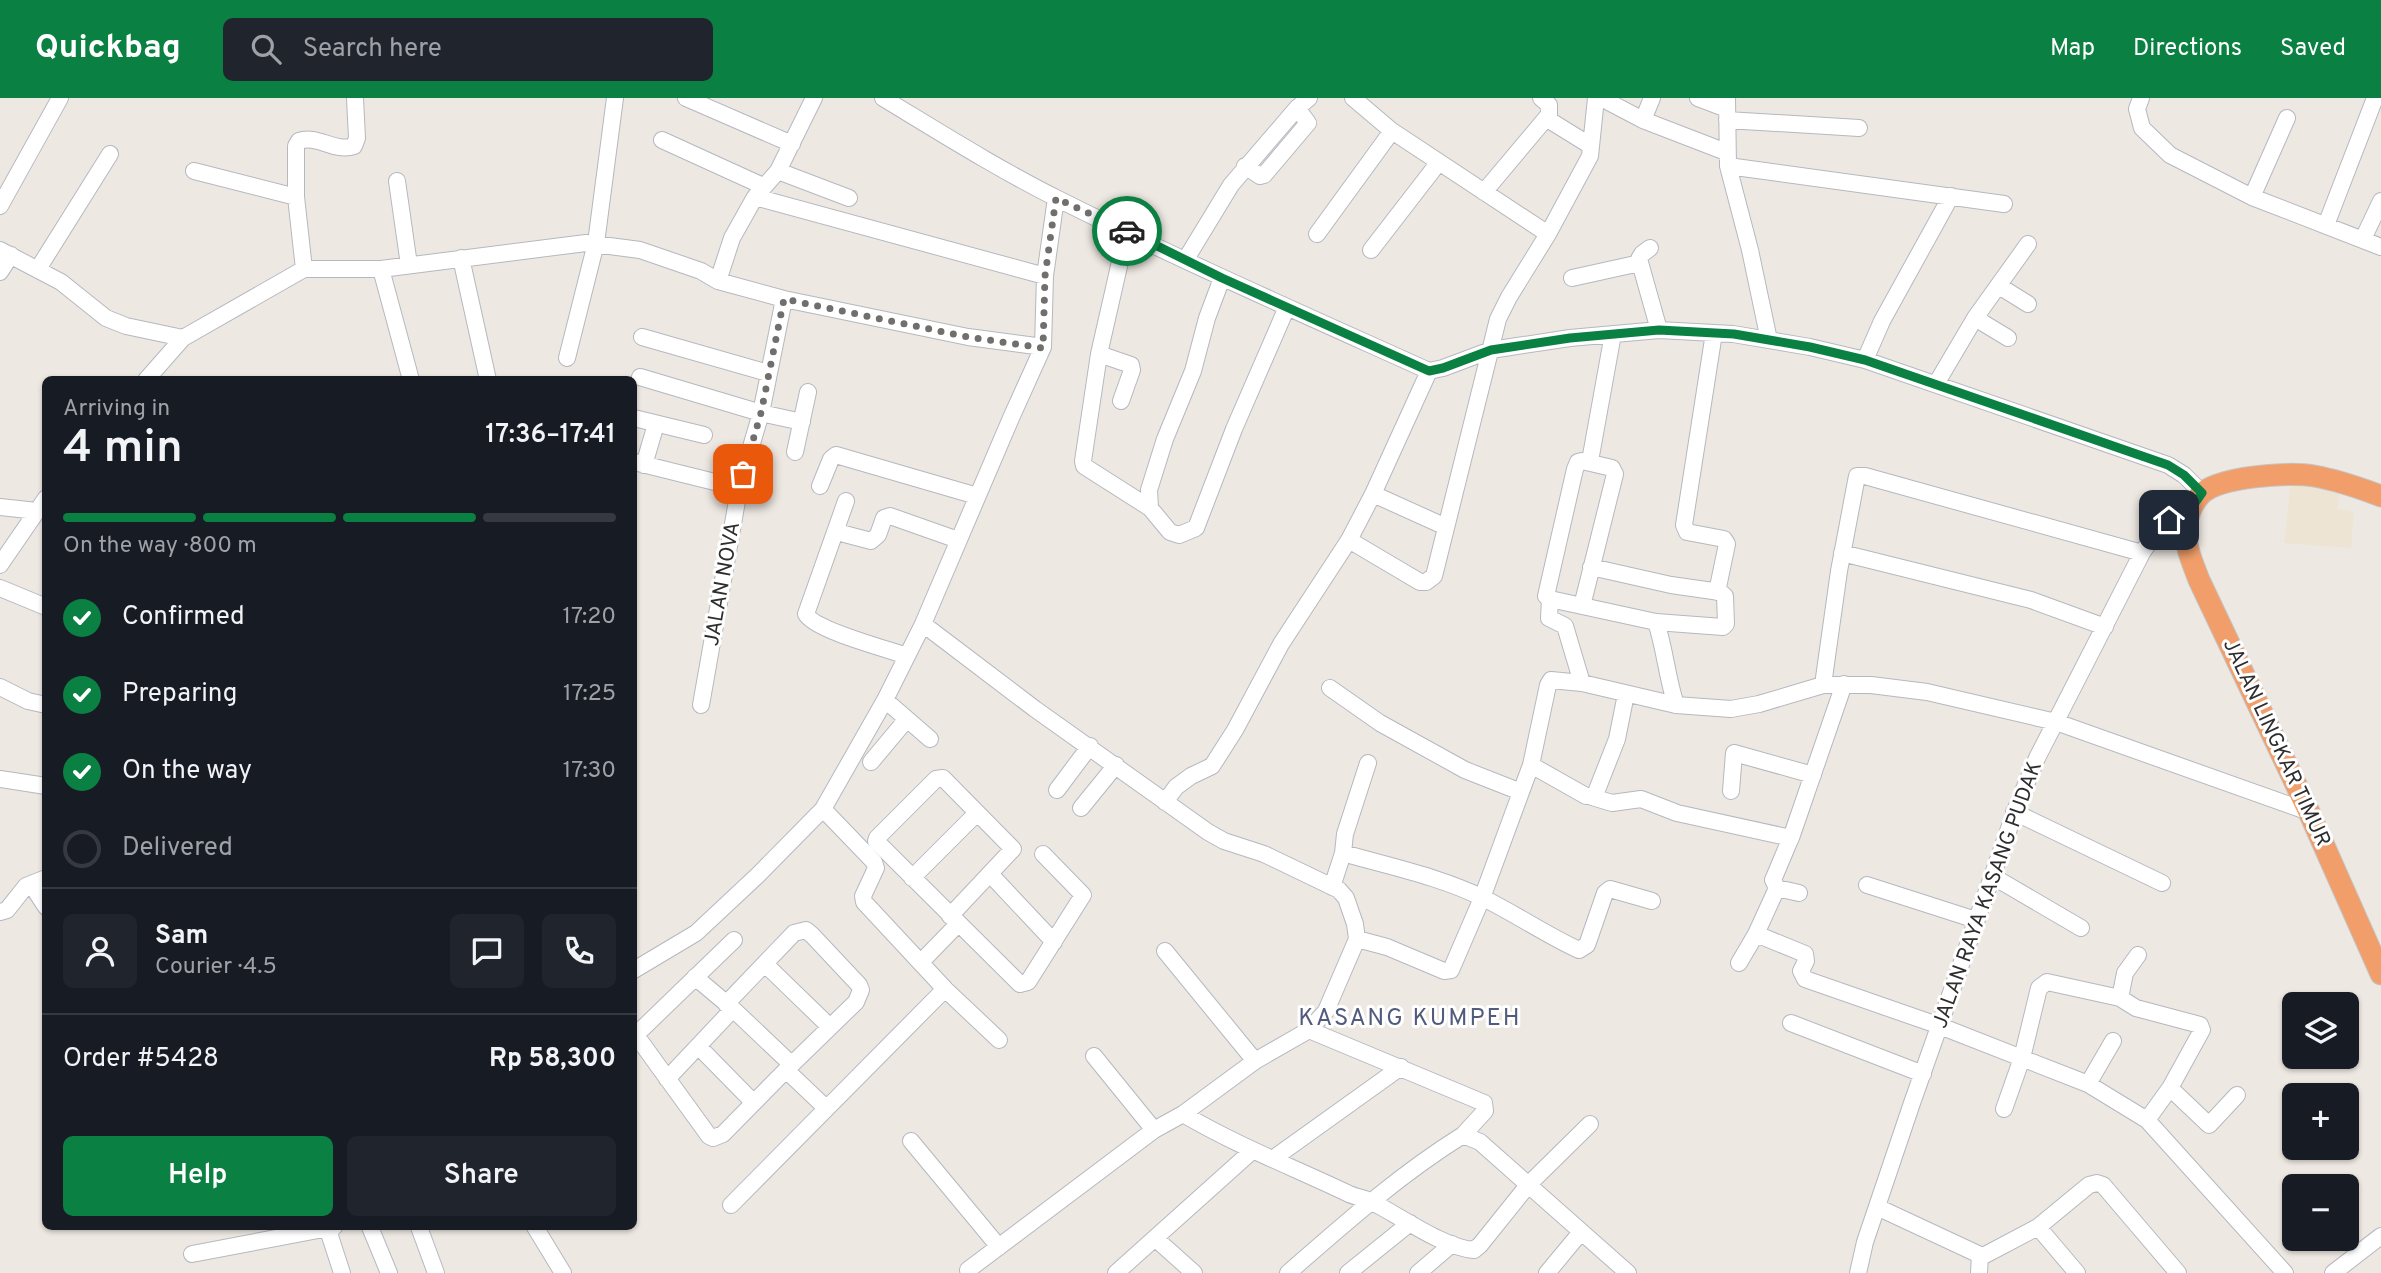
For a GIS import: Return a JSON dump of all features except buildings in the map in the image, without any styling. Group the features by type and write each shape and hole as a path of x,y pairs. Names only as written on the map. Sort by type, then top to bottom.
{"highway":[{"path":"2196,501 2238,479 2272,474 2313,476 2381,496"},
{"name":"JALAN LINGKAR TIMUR","path":"2196,501 2186,530 2189,552 2196,571 2309,812 2381,974"}],"street":[{"path":"0,206 60,98"},
{"path":"304,269 296,197 296,146 306,138 341,149 354,146 358,138 355,98"},
{"path":"567,358 596,243 615,98"},
{"path":"686,98 792,144"},
{"path":"718,281 732,238 759,192 778,171 814,98"},
{"path":"883,98 1056,198 1222,278 1429,371 1491,350 1613,334 1659,330 1769,340 1865,360 2168,465 2184,475 2196,501"},
{"path":"1353,98 1392,131 1548,234"},
{"path":"1484,192 1547,117 1549,105 1541,98"},
{"path":"1349,541 1426,582 1434,576 1498,319 1590,156 1596,98"},
{"path":"1601,98 1727,159 1898,190 2004,204"},
{"path":"1643,120 1652,98"},
{"path":"1698,98 1727,109 1858,128"},
{"path":"2140,98 2137,109 2142,128 2170,155 2252,197 2381,247"},
{"path":"2326,225 2375,98"},
{"path":"1185,260 1245,166 1259,176 1264,175 1308,123 1303,103"},
{"path":"1727,109 1727,159 1769,340"},
{"path":"1547,117 1591,146"},
{"path":"2252,197 2287,118"},
{"path":"1317,233 1392,131"},
{"path":"662,140 759,192 1045,276"},
{"path":"38,269 110,154"},
{"path":"1371,250 1439,162"},
{"path":"194,171 296,197"},
{"path":"778,171 849,198"},
{"path":"397,181 409,265"},
{"path":"1865,360 1882,321 1951,196"},
{"path":"637,968 696,933 823,809 885,699 923,624 1043,348 1045,276 1056,198"},
{"path":"2363,239 2381,201"},
{"path":"1126,230 1099,354 1084,466 1150,508 1170,532 1179,535 1196,528 1234,429 1287,307"},
{"path":"150,376 183,338 304,269 381,269 596,243 640,250 701,271 718,281 784,299 968,337 1043,348"},
{"path":"1936,384 1975,318 2028,244"},
{"path":"1650,248 1642,254 1640,263 1659,330"},
{"path":"0,272 5,253 76,291 106,318 126,326 183,338"},
{"path":"461,258 487,376"},
{"path":"1572,278 1640,263"},
{"path":"381,269 410,376"},
{"path":"1150,508 1149,490 1165,439 1193,371 1207,318 1222,278"},
{"path":"1999,286 2028,304"},
{"name":"JALAN NOVA","path":"701,705 740,484 761,413 784,299"},
{"path":"1975,318 2008,338"},
{"path":"1714,333 1684,525 1687,532 1724,539 1727,544 1717,592"},
{"path":"1590,461 1613,334"},
{"path":"642,337 768,373"},
{"path":"1099,354 1131,365 1132,370 1121,401"},
{"path":"1165,802 1176,787 1212,766 1235,730 1281,644 1349,541 1429,371"},
{"path":"640,377 761,413 802,422"},
{"path":"795,452 808,392"},
{"path":"637,419 704,435"},
{"path":"656,424 639,463 735,487 740,484"},
{"path":"820,486 831,459 836,455 977,496"},
{"path":"1582,606 1591,567 1615,474 1612,468 1590,461 1578,462 1575,469 1546,594 1550,599 1582,606 1656,622 1723,627 1726,624 1725,596 1717,592 1591,567"},
{"path":"1823,685 1855,479 1860,475 2142,554"},
{"path":"1373,494 1446,527"},
{"path":"846,501 806,614 807,618 820,626 907,656"},
{"name":"JALAN RAYA KASANG PUDAK","path":"1858,1273 1877,1207 1976,920 2014,812 2037,758 2142,554 2157,531 2196,501"},
{"path":"0,507 41,505"},
{"path":"0,565 41,505"},
{"path":"837,531 871,541 878,535 884,518 890,516 958,541"},
{"path":"1842,554 2031,600 2105,627"},
{"path":"0,588 42,605"},
{"path":"1550,599 1549,618 1565,626 1581,683"},
{"path":"1656,622 1676,705"},
{"path":"923,624 1035,709 1224,841 1264,854 1332,887 1346,898 1357,939 1330,1006 1309,1030 1255,1061 1183,1114 1154,1130 968,1270"},
{"path":"1357,939 1387,947 1444,971 1451,970 1482,898 1531,765 1548,685 1551,680 1557,679 1676,705 1731,709 1759,704 1823,685 1871,685 1927,692 2056,722 2309,812"},
{"path":"1777,888 1773,880 1791,838 1844,684"},
{"path":"0,687 28,701 42,704"},
{"path":"1330,688 1380,723 1465,770 1521,792"},
{"path":"1592,797 1617,739 1626,694"},
{"path":"885,699 930,739"},
{"path":"871,762 907,719"},
{"path":"1057,790 1090,746"},
{"path":"1731,791 1734,753 1813,775"},
{"path":"1332,887 1343,853 1345,834 1368,763"},
{"path":"1081,808 1116,765"},
{"path":"1531,765 1586,796 1619,804 1641,799 1677,814 1791,838"},
{"path":"921,962 954,920 1013,849 940,777 876,841 954,920 1020,984 1028,982 1083,895 1043,854"},
{"path":"0,779 42,785"},
{"path":"823,809 874,862 876,868 863,896 864,902 945,989 999,1040"},
{"path":"2014,812 2162,883"},
{"path":"912,878 977,813"},
{"path":"1343,853 1421,876 1482,898 1545,934 1580,950 1587,945 1605,892 1611,889 1652,901"},
{"path":"991,875 1054,942"},
{"path":"1992,876 2081,928"},
{"path":"0,912 7,910 21,891 38,881"},
{"path":"1867,885 1976,920"},
{"path":"1777,888 1799,893"},
{"path":"1739,964 1777,888"},
{"path":"667,1079 794,933 806,930 812,934 859,985 861,990 856,1002 753,1102 723,1135 713,1138 709,1136 641,1046 638,1032 734,940"},
{"path":"1756,934 1805,954 1806,961 1801,971 1805,979 1940,1026 2088,1084 2147,1120 2286,1273"},
{"path":"1164,951 1255,1061"},
{"path":"2120,998 2125,974 2138,955"},
{"path":"765,964 829,1026"},
{"path":"695,977 730,1006 826,1108"},
{"path":"2004,1108 2022,1058 2039,988 2043,983 2120,998 2136,1007 2200,1025 2202,1030 2170,1088 2147,1120"},
{"path":"731,1205 945,989"},
{"path":"1791,1023 1923,1074"},
{"path":"1288,1273 1370,1201 1463,1135 1485,1111 1485,1103 1309,1030"},
{"path":"2088,1084 2113,1041"},
{"path":"698,1046 753,1102"},
{"path":"1094,1056 1154,1130"},
{"path":"1274,1158 1401,1067"},
{"path":"2170,1088 2209,1125 2237,1096"},
{"path":"1183,1114 1252,1151 1274,1158 1370,1201 1452,1244 1474,1250 1529,1184 1590,1124"},
{"path":"1463,1135 1480,1142 1628,1273"},
{"path":"911,1141 999,1247"},
{"path":"1116,1273 1252,1151"},
{"path":"1877,1207 1980,1255 1990,1254 2038,1227 2089,1185 2097,1183 2103,1185 2178,1273"},
{"path":"1348,1273 1410,1223"},
{"path":"2038,1227 2077,1273"},
{"path":"192,1254 314,1230"},
{"path":"330,1230 342,1273"},
{"path":"371,1230 389,1273"},
{"path":"420,1230 436,1273"},
{"path":"538,1230 563,1273"},
{"path":"1552,1271 1581,1232"},
{"path":"2333,1273 2381,1236"},
{"path":"1156,1238 1194,1273"},
{"path":"1418,1273 1452,1244"},
{"path":"1979,1273 1980,1255"}],"shaded area":[{"path":"2291,483 2340,492 2337,509 2354,512 2351,548 2284,543"}],"way so far":[{"path":"743,474 761,413 784,299 968,337 1043,348 1045,276 1056,198 1127,231"}],"district":[{"name":"KASANG KUMPEH","path":"1410,1019"}],"route":[{"path":"1127,231 1222,278 1429,371 1491,350 1570,338 1659,330 1734,334 1865,360 2168,465 2184,475 2202,493 2190,510 2169,520"}]}
